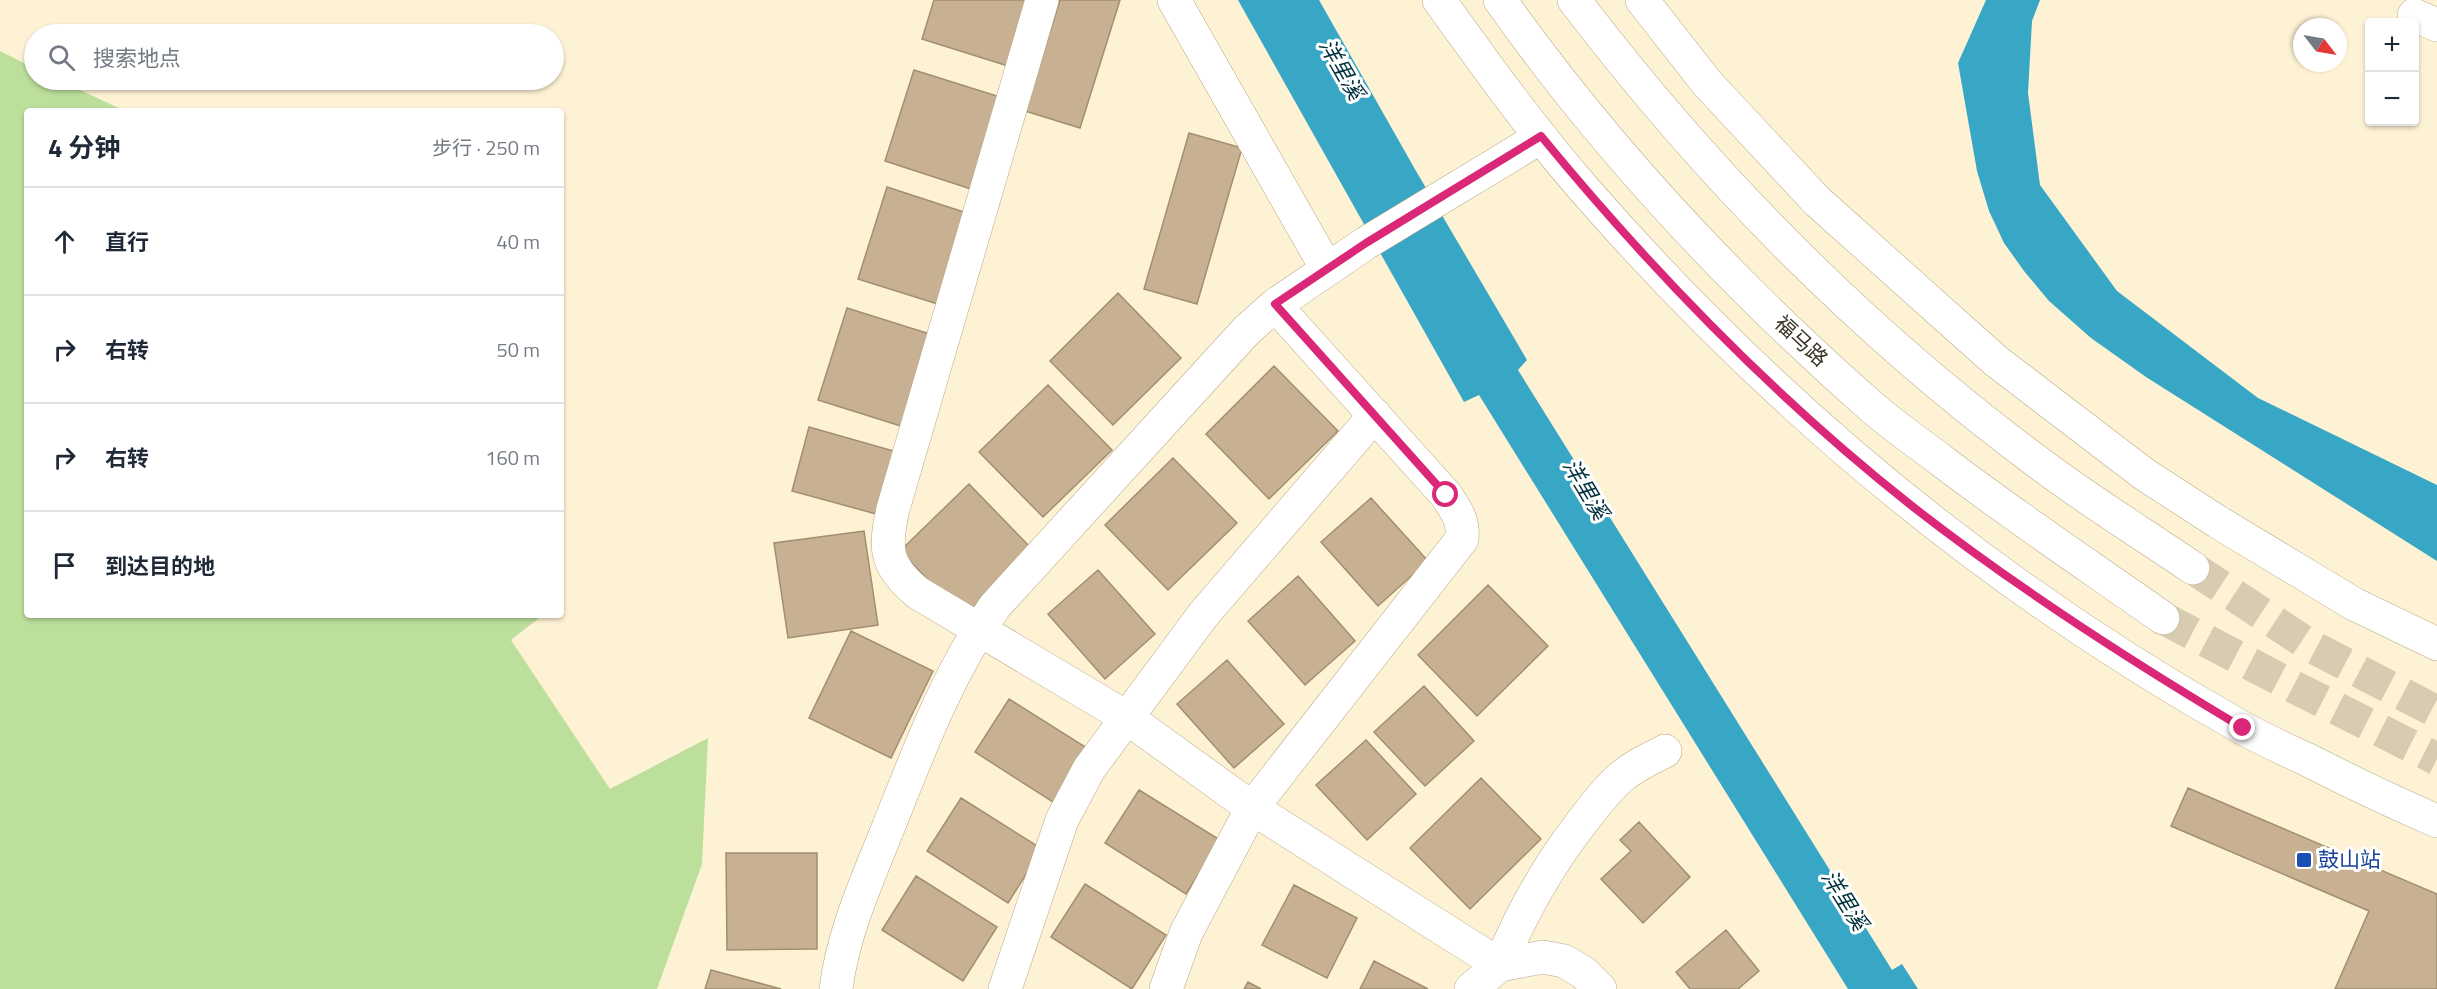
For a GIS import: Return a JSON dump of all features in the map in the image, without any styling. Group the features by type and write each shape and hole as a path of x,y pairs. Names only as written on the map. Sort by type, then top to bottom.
{"street":[{"path":"1042,0 887,536 889,555 896,571 918,593 1126,717 1252,808 1500,965 1543,957 1564,961 1584,973 1600,989"},
{"path":"1174,0 1327,269"},
{"path":"1438,0 1495,78 1582,186 1705,321 1801,412 1920,512 2055,611 2243,728 2437,821"},
{"name":"福马路","path":"1500,0 1622,157 1676,219 1738,283 1875,410 2012,514 2163,618"},
{"path":"1574,0 1611,48 1722,178 1779,239 1863,318 1906,357 2034,460 2193,568"},
{"path":"1642,0 1707,83 1809,193 1931,306 1996,362 2144,474 2218,522 2354,604 2437,644"},
{"path":"836,989 839,966 852,919 934,712 979,629 995,606 1246,331 1275,304 1366,243 1541,136"},
{"path":"1166,989 1186,933 1252,808 1462,539 1463,527 1458,513 1446,495 1275,304"},
{"path":"1005,989 1062,820 1089,769 1203,615 1375,414"},
{"path":"1472,989 1500,965 1533,894 1553,862 1598,801 1639,764 1665,752"}],"green space":[{"path":"0,51 24,63 24,90 80,90 119,108 24,108 24,618 539,618 511,640 610,789 708,738 702,864 657,989 0,989"}],"water":[{"name":"洋里溪","path":"1238,0 1319,0 1527,360 1518,370 1892,970 1902,964 1918,989 1848,989 1479,395 1464,402"},
{"path":"1986,0 2040,0 2032,21 2028,93 2040,185 2117,291 2258,398 2437,485 2437,561 2146,377 2091,338 2049,301 2024,271 2004,243 1989,211 1977,171 1958,63"}],"building":[{"path":"934,0 1029,0 1008,66 922,39"},
{"path":"1060,0 1120,0 1080,128 1025,111"},
{"path":"914,70 1000,97 971,189 885,161"},
{"path":"1189,133 1242,148 1197,304 1144,289"},
{"path":"887,187 973,215 944,306 858,279"},
{"path":"1118,293 1181,358 1113,425 1050,361"},
{"path":"847,308 933,335 904,427 818,400"},
{"path":"1274,366 1338,431 1269,499 1206,434"},
{"path":"1048,385 1112,450 1043,517 979,452"},
{"path":"809,427 897,452 880,515 792,491"},
{"path":"1173,458 1237,523 1168,590 1105,525"},
{"path":"969,484 1032,549 964,617 900,551"},
{"path":"1371,498 1428,561 1378,606 1321,542"},
{"path":"864,531 878,625 788,638 774,543"},
{"path":"1098,570 1155,634 1105,679 1048,614"},
{"path":"1298,576 1355,641 1305,685 1248,621"},
{"path":"1488,585 1548,646 1477,716 1418,655"},
{"path":"851,631 933,671 891,758 809,718"},
{"path":"1227,660 1284,724 1234,768 1177,704"},
{"path":"1424,686 1474,741 1425,786 1374,732"},
{"path":"1009,699 1090,750 1056,804 975,752"},
{"path":"1366,740 1416,794 1367,840 1316,785"},
{"path":"1481,778 1541,839 1470,909 1410,848"},
{"name":"鼓山站","path":"2188,788 2437,894 2437,989 2335,989 2369,911 2171,826"},
{"path":"1139,790 1220,840 1186,894 1105,843"},
{"path":"961,798 1042,849 1008,903 927,851"},
{"path":"1639,822 1690,877 1643,923 1601,879 1631,851 1620,840"},
{"path":"726,853 817,853 817,949 727,950"},
{"path":"916,876 997,927 963,981 882,930"},
{"path":"1085,884 1166,935 1132,989 1051,937"},
{"path":"1294,885 1357,918 1327,978 1262,945"},
{"path":"1726,930 1759,971 1738,989 1690,989 1676,972"},
{"path":"1374,961 1428,989 1360,989"},
{"path":"711,970 781,989 705,989"},
{"path":"1248,982 1261,989 1244,989"}],"tunnel":[{"path":"2193,568 2309,645 2437,712"},
{"path":"2163,618 2437,759"}],"place":[{"name":"鼓山站","path":"2304,860"}],"route":[{"path":"1446,495 1275,304 1366,243 1541,136 1582,186 1705,321 1801,412 1848,452 1911,505 2055,611 2243,728"}]}
